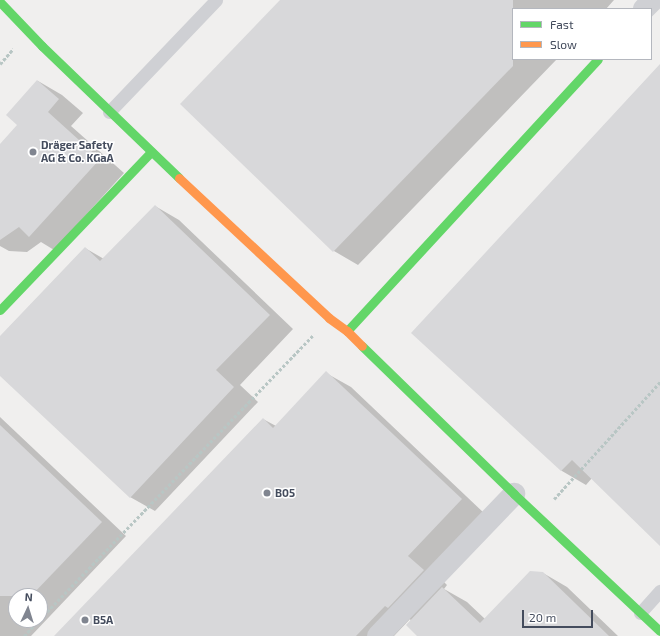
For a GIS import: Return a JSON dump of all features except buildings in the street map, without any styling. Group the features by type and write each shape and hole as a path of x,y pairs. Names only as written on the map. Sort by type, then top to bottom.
{"street":[{"path":"645,8 653,0"},
{"path":"0,2 109,112 329,318 347,331 514,494 660,631"},
{"path":"347,331 597,60"},
{"path":"0,310 151,152"},
{"path":"378,636 514,494"}],"lane":[{"path":"109,112 216,0"},
{"path":"640,613 660,592"}],"path":[{"path":"48,612 329,318"},
{"path":"538,516 660,382"},
{"path":"24,636 32,628"}],"traffic: fast":[{"path":"0,2 42,46 179,178"},
{"path":"347,331 597,60"},
{"path":"0,310 151,152"},
{"path":"362,346 514,494 660,631"}],"traffic: slow":[{"path":"179,178 329,318 347,331 362,346"}],"place":[{"name":"Dräger Safety AG & Co. KGaA","path":"33,152"},
{"name":"B05","path":"267,493"},
{"name":"B5A","path":"85,620"}]}
